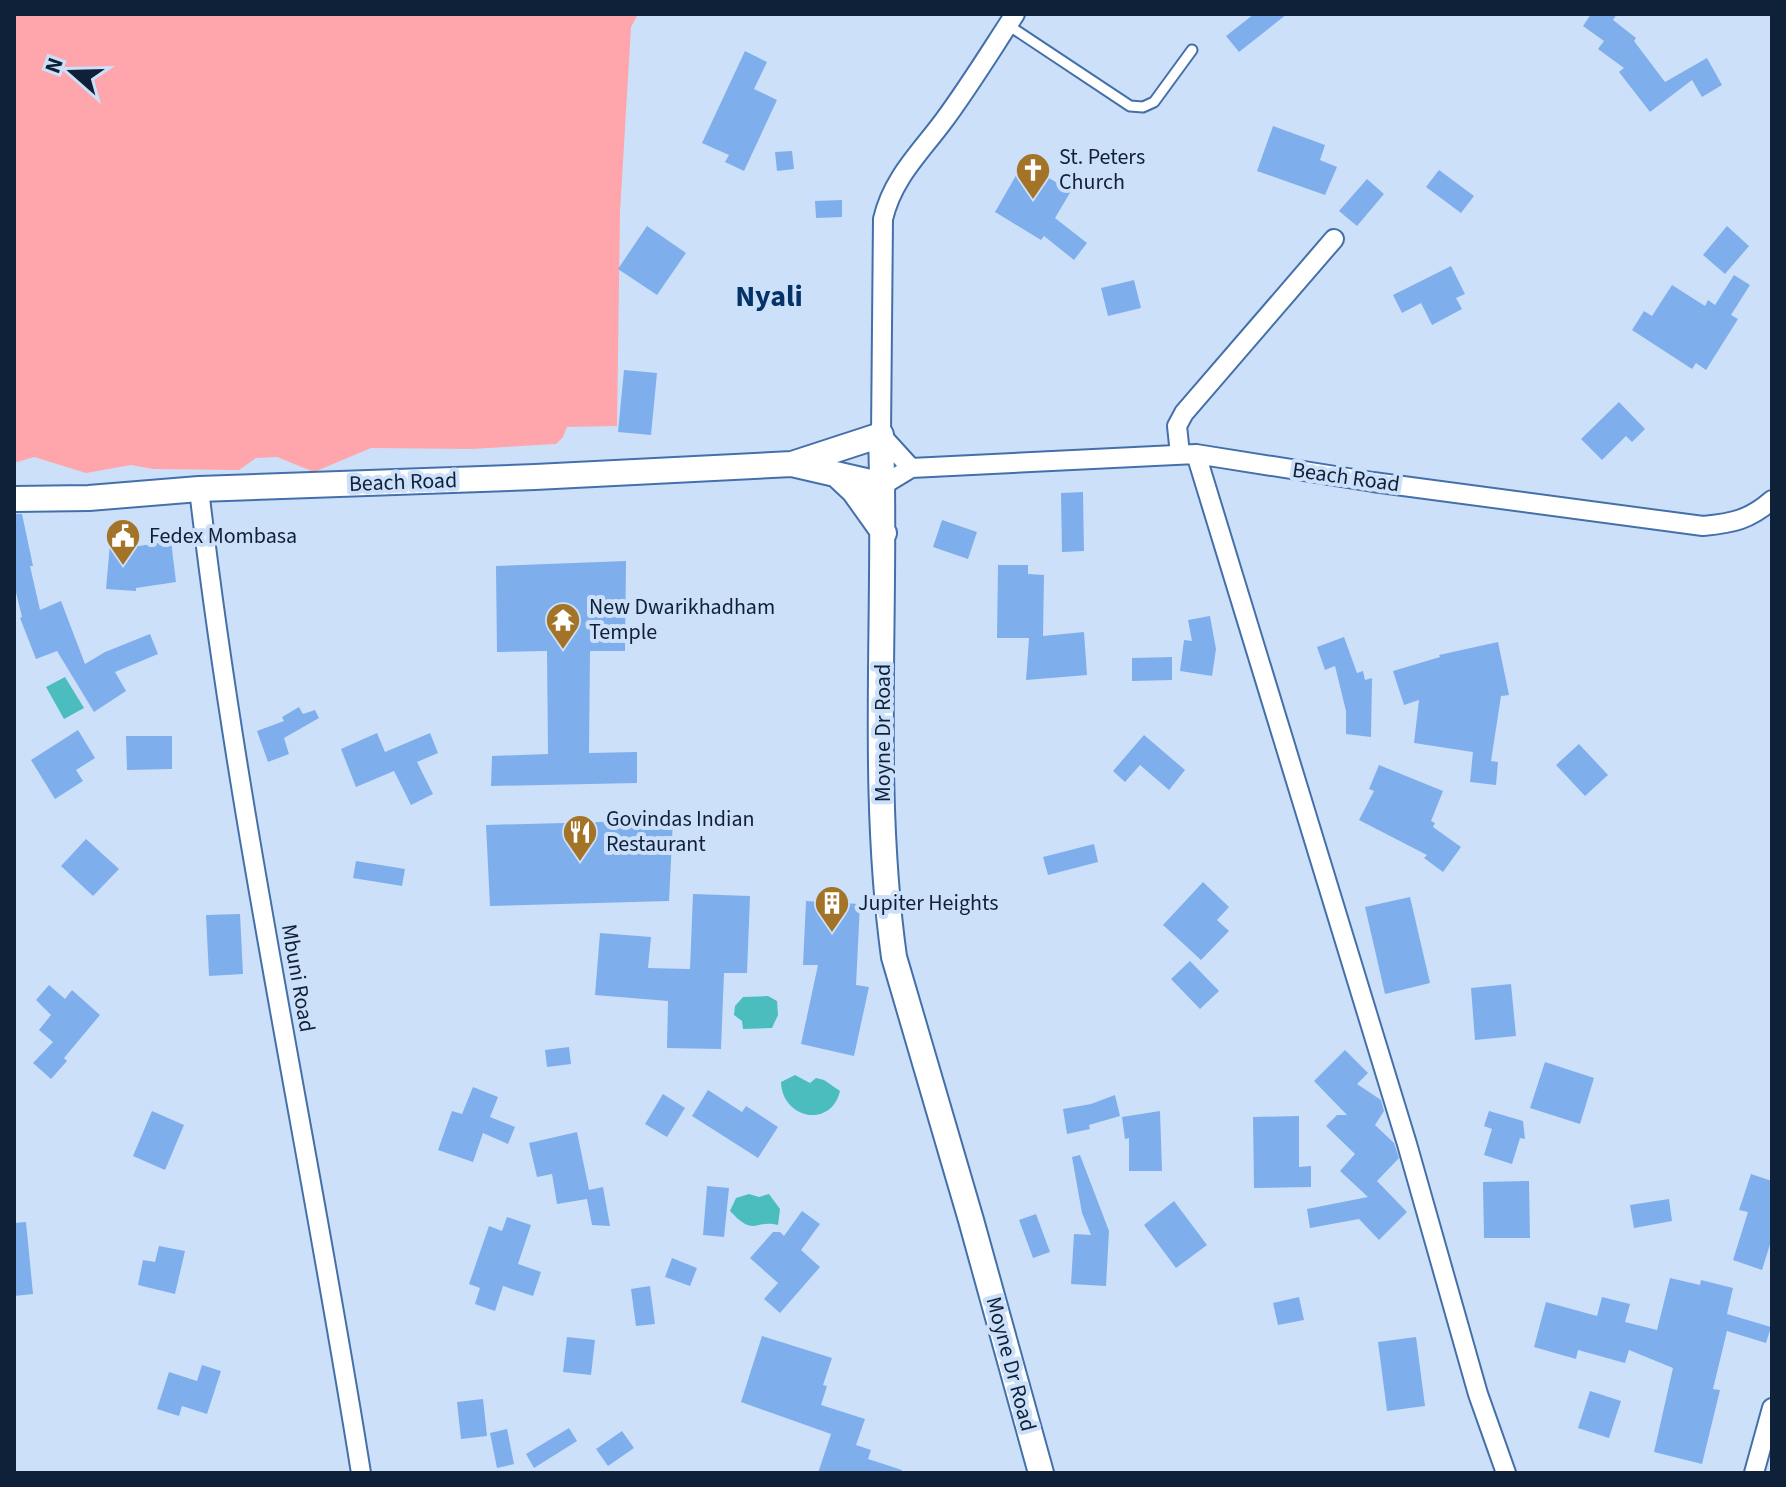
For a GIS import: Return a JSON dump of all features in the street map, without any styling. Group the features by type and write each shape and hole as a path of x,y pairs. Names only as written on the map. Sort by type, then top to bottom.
{"main road":[{"name":"Beach Road","path":"14,499 792,464 881,435"},
{"name":"Moyne Dr Road","path":"881,435 884,533 882,798 894,957 1041,1473"},
{"name":"Beach Road","path":"792,464 883,485"},
{"path":"837,475 854,491 884,533"}],"street":[{"name":"Moyne Dr Road","path":"881,435 883,219 888,197 905,168 945,119 1012,19"},
{"path":"1334,239 1184,413 1177,426 1407,1144 1478,1394 1506,1473"},
{"path":"881,435 911,468"},
{"name":"Beach Road","path":"883,485 911,468 1188,454 1703,526 1745,519 1772,500"},
{"name":"Mbuni Road","path":"199,489 239,785 327,1262 361,1473"},
{"path":"1754,1473 1772,1408"}],"lane":[{"path":"1012,19 1130,106 1143,107 1154,102 1192,50"}],"shaded area":[{"path":"14,14 638,14 631,27 620,212 617,426 567,427 556,444 471,449 371,448 314,472 277,457 256,458 239,470 153,469 131,465 86,473 34,457 14,463"},
{"path":"65,677 84,708 64,719 46,687"},
{"path":"768,996 777,1001 778,1015 772,1028 743,1029 742,1021 734,1015 735,1006 743,997"},
{"path":"795,1075 810,1083 816,1078 824,1080 840,1091 835,1103 818,1115 798,1111 783,1095 781,1082"},
{"path":"749,1194 759,1197 769,1194 780,1209 778,1225 750,1226 730,1211 736,1198"}],"building":[{"path":"1254,14 1287,14 1239,52 1226,36"},
{"path":"1591,14 1617,14 1613,20 1636,38 1634,41 1665,82 1707,58 1722,85 1702,97 1692,80 1650,112 1619,72 1624,68 1598,49 1604,41 1583,26"},
{"path":"745,51 767,62 754,89 777,100 744,171 725,162 729,155 702,143"},
{"path":"1273,126 1325,145 1320,160 1337,167 1325,195 1257,171"},
{"path":"792,151 794,169 777,171 775,152"},
{"path":"1439,170 1474,196 1461,213 1426,187"},
{"name":"St. Peters Church","path":"1018,172 1036,183 1042,174 1071,191 1055,218 1087,243 1074,260 1044,236 1041,240 995,212"},
{"path":"1367,179 1384,194 1357,226 1339,211"},
{"path":"842,200 842,217 816,218 815,201"},
{"path":"647,226 686,253 657,295 618,269"},
{"path":"1727,226 1749,246 1725,274 1703,255"},
{"path":"1451,266 1465,294 1456,298 1462,309 1432,325 1421,303 1402,313 1393,295"},
{"path":"1734,275 1750,285 1731,315 1738,319 1706,370 1696,363 1692,369 1632,330 1644,311 1652,316 1672,285 1705,306 1708,300 1715,305"},
{"path":"1134,280 1141,308 1108,316 1101,288"},
{"path":"624,370 657,373 651,435 618,432"},
{"path":"1619,402 1645,429 1632,442 1626,436 1602,460 1581,439"},
{"path":"1083,492 1084,551 1062,552 1061,493"},
{"path":"14,514 22,514 40,610 61,601 85,664 105,652 150,634 158,654 115,672 126,691 94,712 57,651 36,659 20,618 14,584"},
{"path":"942,520 977,532 968,559 933,547"},
{"path":"171,541 176,582 136,588 136,591 106,589 110,544 139,546"},
{"path":"626,561 625,651 590,651 589,753 637,752 637,783 491,786 492,756 548,754 547,651 497,652 496,566"},
{"path":"998,565 1028,565 1028,574 1044,575 1043,636 1084,632 1087,675 1026,680 1029,638 997,638"},
{"path":"1210,616 1216,649 1212,676 1180,671 1184,640 1192,641 1188,620"},
{"path":"1344,637 1357,673 1363,671 1365,680 1372,678 1371,737 1346,734 1346,711 1335,666 1325,670 1317,647"},
{"path":"1498,642 1509,695 1501,696 1491,761 1498,762 1496,785 1470,782 1473,752 1414,743 1419,700 1404,705 1393,671 1439,655"},
{"path":"1172,657 1172,680 1132,681 1132,658"},
{"path":"299,707 303,714 315,710 319,718 284,738 289,754 268,762 257,731 284,721 282,717"},
{"path":"78,730 95,758 76,770 83,781 55,799 31,760"},
{"path":"377,733 385,752 430,733 438,753 417,762 433,794 411,805 394,771 356,787 341,749"},
{"path":"1144,735 1185,770 1169,790 1140,765 1125,782 1113,771"},
{"path":"126,736 172,736 172,769 127,770"},
{"path":"1579,744 1608,775 1585,796 1556,765"},
{"path":"1379,765 1443,791 1431,821 1435,823 1433,827 1461,847 1443,872 1424,858 1427,855 1359,820 1374,791 1369,789"},
{"name":"Govindas Indian Restaurant","path":"673,820 669,901 490,906 486,825"},
{"path":"86,839 119,869 93,896 61,866"},
{"path":"1094,844 1098,862 1048,875 1043,857"},
{"path":"356,861 405,869 402,886 353,878"},
{"path":"1203,882 1229,907 1217,920 1229,931 1201,960 1163,925"},
{"path":"693,894 750,896 747,973 724,973 721,1049 667,1048 668,1001 595,995 600,933 651,937 648,968 690,969"},
{"path":"1410,897 1430,983 1385,994 1365,907"},
{"path":"806,901 860,904 856,985 869,987 854,1056 801,1044 818,965 803,965"},
{"path":"240,914 243,974 209,976 206,915"},
{"path":"1190,961 1219,991 1200,1009 1171,979"},
{"path":"1511,984 1516,1036 1475,1040 1471,988"},
{"path":"49,985 65,999 72,990 100,1015 64,1058 67,1061 51,1079 33,1063 53,1042 39,1030 51,1015 36,1000"},
{"path":"569,1047 571,1064 547,1067 545,1050"},
{"path":"1345,1050 1368,1073 1357,1084 1381,1100 1384,1111 1375,1125 1394,1143 1399,1158 1377,1181 1407,1212 1379,1240 1359,1219 1310,1228 1307,1209 1368,1197 1340,1171 1355,1154 1326,1126 1337,1115 1347,1115 1314,1081"},
{"path":"1545,1062 1594,1078 1580,1124 1530,1108"},
{"path":"473,1087 498,1097 490,1117 515,1127 508,1144 483,1133 473,1162 438,1150 452,1111 462,1114"},
{"path":"708,1090 742,1112 746,1106 778,1127 758,1158 692,1116"},
{"path":"663,1094 685,1108 667,1137 645,1124"},
{"path":"1115,1095 1120,1116 1089,1125 1090,1129 1067,1134 1063,1109 1091,1104"},
{"path":"152,1111 184,1125 165,1170 133,1156"},
{"path":"1160,1111 1162,1171 1129,1171 1129,1138 1125,1139 1122,1117"},
{"path":"1489,1111 1523,1121 1525,1139 1520,1138 1512,1164 1484,1155 1492,1129 1484,1126"},
{"path":"1299,1116 1299,1167 1311,1166 1311,1187 1254,1188 1253,1117"},
{"path":"577,1132 589,1190 603,1187 610,1226 592,1225 587,1199 557,1204 552,1174 537,1177 529,1143"},
{"path":"1080,1155 1109,1231 1106,1286 1071,1284 1074,1234 1091,1235 1082,1213 1072,1157"},
{"path":"1751,1174 1772,1181 1772,1238 1762,1270 1733,1260 1748,1212 1739,1210"},
{"path":"1529,1181 1530,1238 1484,1238 1483,1182"},
{"path":"707,1186 729,1188 724,1237 703,1235"},
{"path":"1669,1199 1672,1221 1634,1228 1630,1205"},
{"path":"1174,1201 1207,1245 1176,1268 1144,1225"},
{"path":"802,1211 820,1224 801,1250 820,1267 780,1313 764,1299 778,1283 750,1258 773,1232 784,1236"},
{"path":"1036,1214 1050,1252 1033,1258 1019,1220"},
{"path":"507,1217 531,1225 518,1264 541,1272 533,1296 503,1286 495,1311 475,1304 480,1288 469,1284 489,1226 502,1231"},
{"path":"26,1222 33,1294 14,1296 14,1223"},
{"path":"159,1246 185,1251 175,1294 138,1285 143,1260 155,1262"},
{"path":"672,1258 697,1268 690,1286 665,1277"},
{"path":"1670,1278 1700,1285 1701,1280 1733,1288 1727,1314 1771,1327 1766,1343 1727,1331 1713,1389 1720,1390 1702,1464 1654,1452 1673,1368 1629,1350 1625,1363 1578,1350 1576,1359 1534,1347 1546,1302 1597,1316 1602,1297 1630,1304 1625,1322 1657,1330"},
{"path":"650,1286 655,1324 636,1326 631,1289"},
{"path":"1299,1297 1304,1320 1278,1325 1273,1303"},
{"path":"762,1336 832,1358 823,1385 827,1386 821,1405 865,1419 856,1445 871,1450 868,1459 902,1470 901,1473 818,1473 831,1434 741,1402"},
{"path":"567,1337 595,1340 591,1375 563,1372"},
{"path":"1416,1337 1425,1406 1387,1411 1378,1342"},
{"path":"202,1365 221,1371 207,1414 182,1406 179,1416 157,1409 169,1372 197,1381"},
{"path":"1590,1391 1621,1401 1609,1438 1578,1428"},
{"path":"483,1399 487,1436 461,1439 457,1402"},
{"path":"569,1428 577,1441 534,1468 526,1454"},
{"path":"507,1429 514,1464 497,1468 490,1433"},
{"path":"622,1431 634,1448 608,1466 596,1449"}],"place":[{"name":"St. Peters Church","path":"1033,201"},
{"name":"Fedex Mombasa","path":"123,567"},
{"name":"New Dwarikhadham Temple","path":"563,651"},
{"name":"Govindas Indian Restaurant","path":"580,863"},
{"name":"Jupiter Heights","path":"832,934"}],"district":[{"name":"Nyali","path":"769,296"}]}
